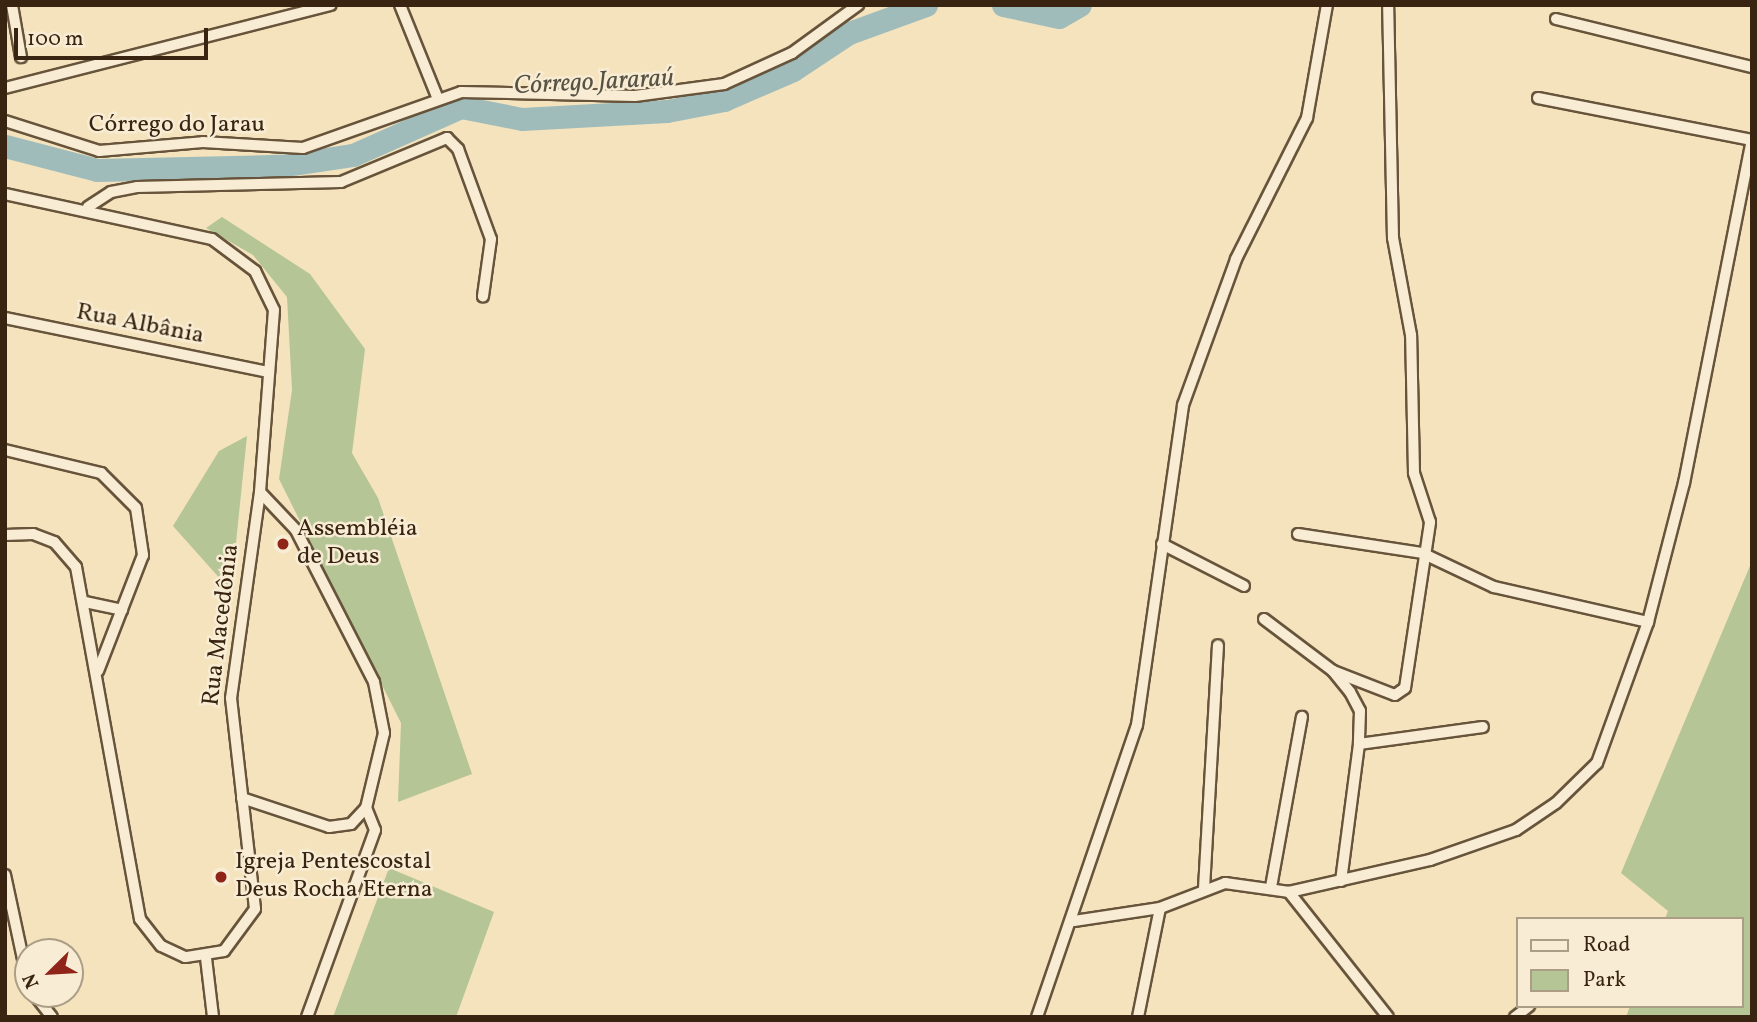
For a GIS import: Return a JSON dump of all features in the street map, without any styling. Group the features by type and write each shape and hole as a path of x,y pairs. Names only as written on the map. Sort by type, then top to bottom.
{"street":[{"path":"12,5 21,57"},
{"path":"5,88 331,5"},
{"path":"400,5 438,99"},
{"name":"Córrego do Jarau","path":"5,121 99,151 203,142 303,148 461,92 635,96 724,84 792,53 858,5"},
{"path":"1037,1017 1074,921 1137,725 1183,405 1236,259 1307,118 1327,5"},
{"path":"1264,620 1333,671 1395,695 1405,688 1418,631 1422,553 1430,522 1414,473 1412,335 1393,238 1388,5"},
{"path":"1556,19 1752,67"},
{"path":"1074,921 1160,908 1204,888 1271,887 1289,892 1341,881 1494,838 1556,803 1597,763 1648,622 1684,483 1752,140 1538,98"},
{"path":"88,207 111,192 137,187 341,182 447,138 458,149 491,239 483,296"},
{"name":"Rua Macedônia","path":"5,194 88,207 190,232 242,256 274,310 260,492 231,698 255,909 240,937 206,958"},
{"name":"Rua Albânia","path":"5,318 268,372"},
{"path":"5,450 101,473 126,494 144,542 122,610 98,671"},
{"path":"242,798 329,827 351,824 366,808 384,733 381,700 296,530 260,492"},
{"path":"5,535 33,534 65,551 85,602 140,919 161,946 206,958 213,1017"},
{"path":"1298,534 1422,553 1493,587 1648,622"},
{"path":"1161,544 1244,586"},
{"path":"85,602 122,610"},
{"path":"1204,888 1218,645"},
{"path":"1333,671 1360,710 1359,744 1341,881"},
{"path":"1271,887 1302,717"},
{"path":"1359,744 1483,727"},
{"path":"307,1017 375,830 366,808"},
{"path":"5,875 19,938"},
{"path":"1289,892 1388,1017"},
{"path":"1139,1017 1160,908"}],"green space":[{"path":"222,217 310,274 365,349 352,453 378,498 472,774 398,802 401,723 279,479 292,390 287,297 253,255 206,228"},
{"path":"247,436 231,591 173,526 219,451"},
{"path":"1752,561 1752,1017 1626,1017 1629,1008 1743,1008 1743,917 1666,917 1668,911 1621,873"},
{"path":"389,868 494,912 456,1017 333,1017"}],"waterway":[{"name":"Córrego Jararaú","path":"5,146 97,170 280,166 353,155 461,107 522,119 667,111 724,100 793,70 849,33 926,5"},
{"name":"Córrego Jararaú","path":"1003,5 1059,17 1080,5"}],"place":[{"name":"Assembléia de Deus","path":"283,544"},
{"name":"Igreja Pentescostal Deus Rocha Eterna","path":"221,877"}]}
